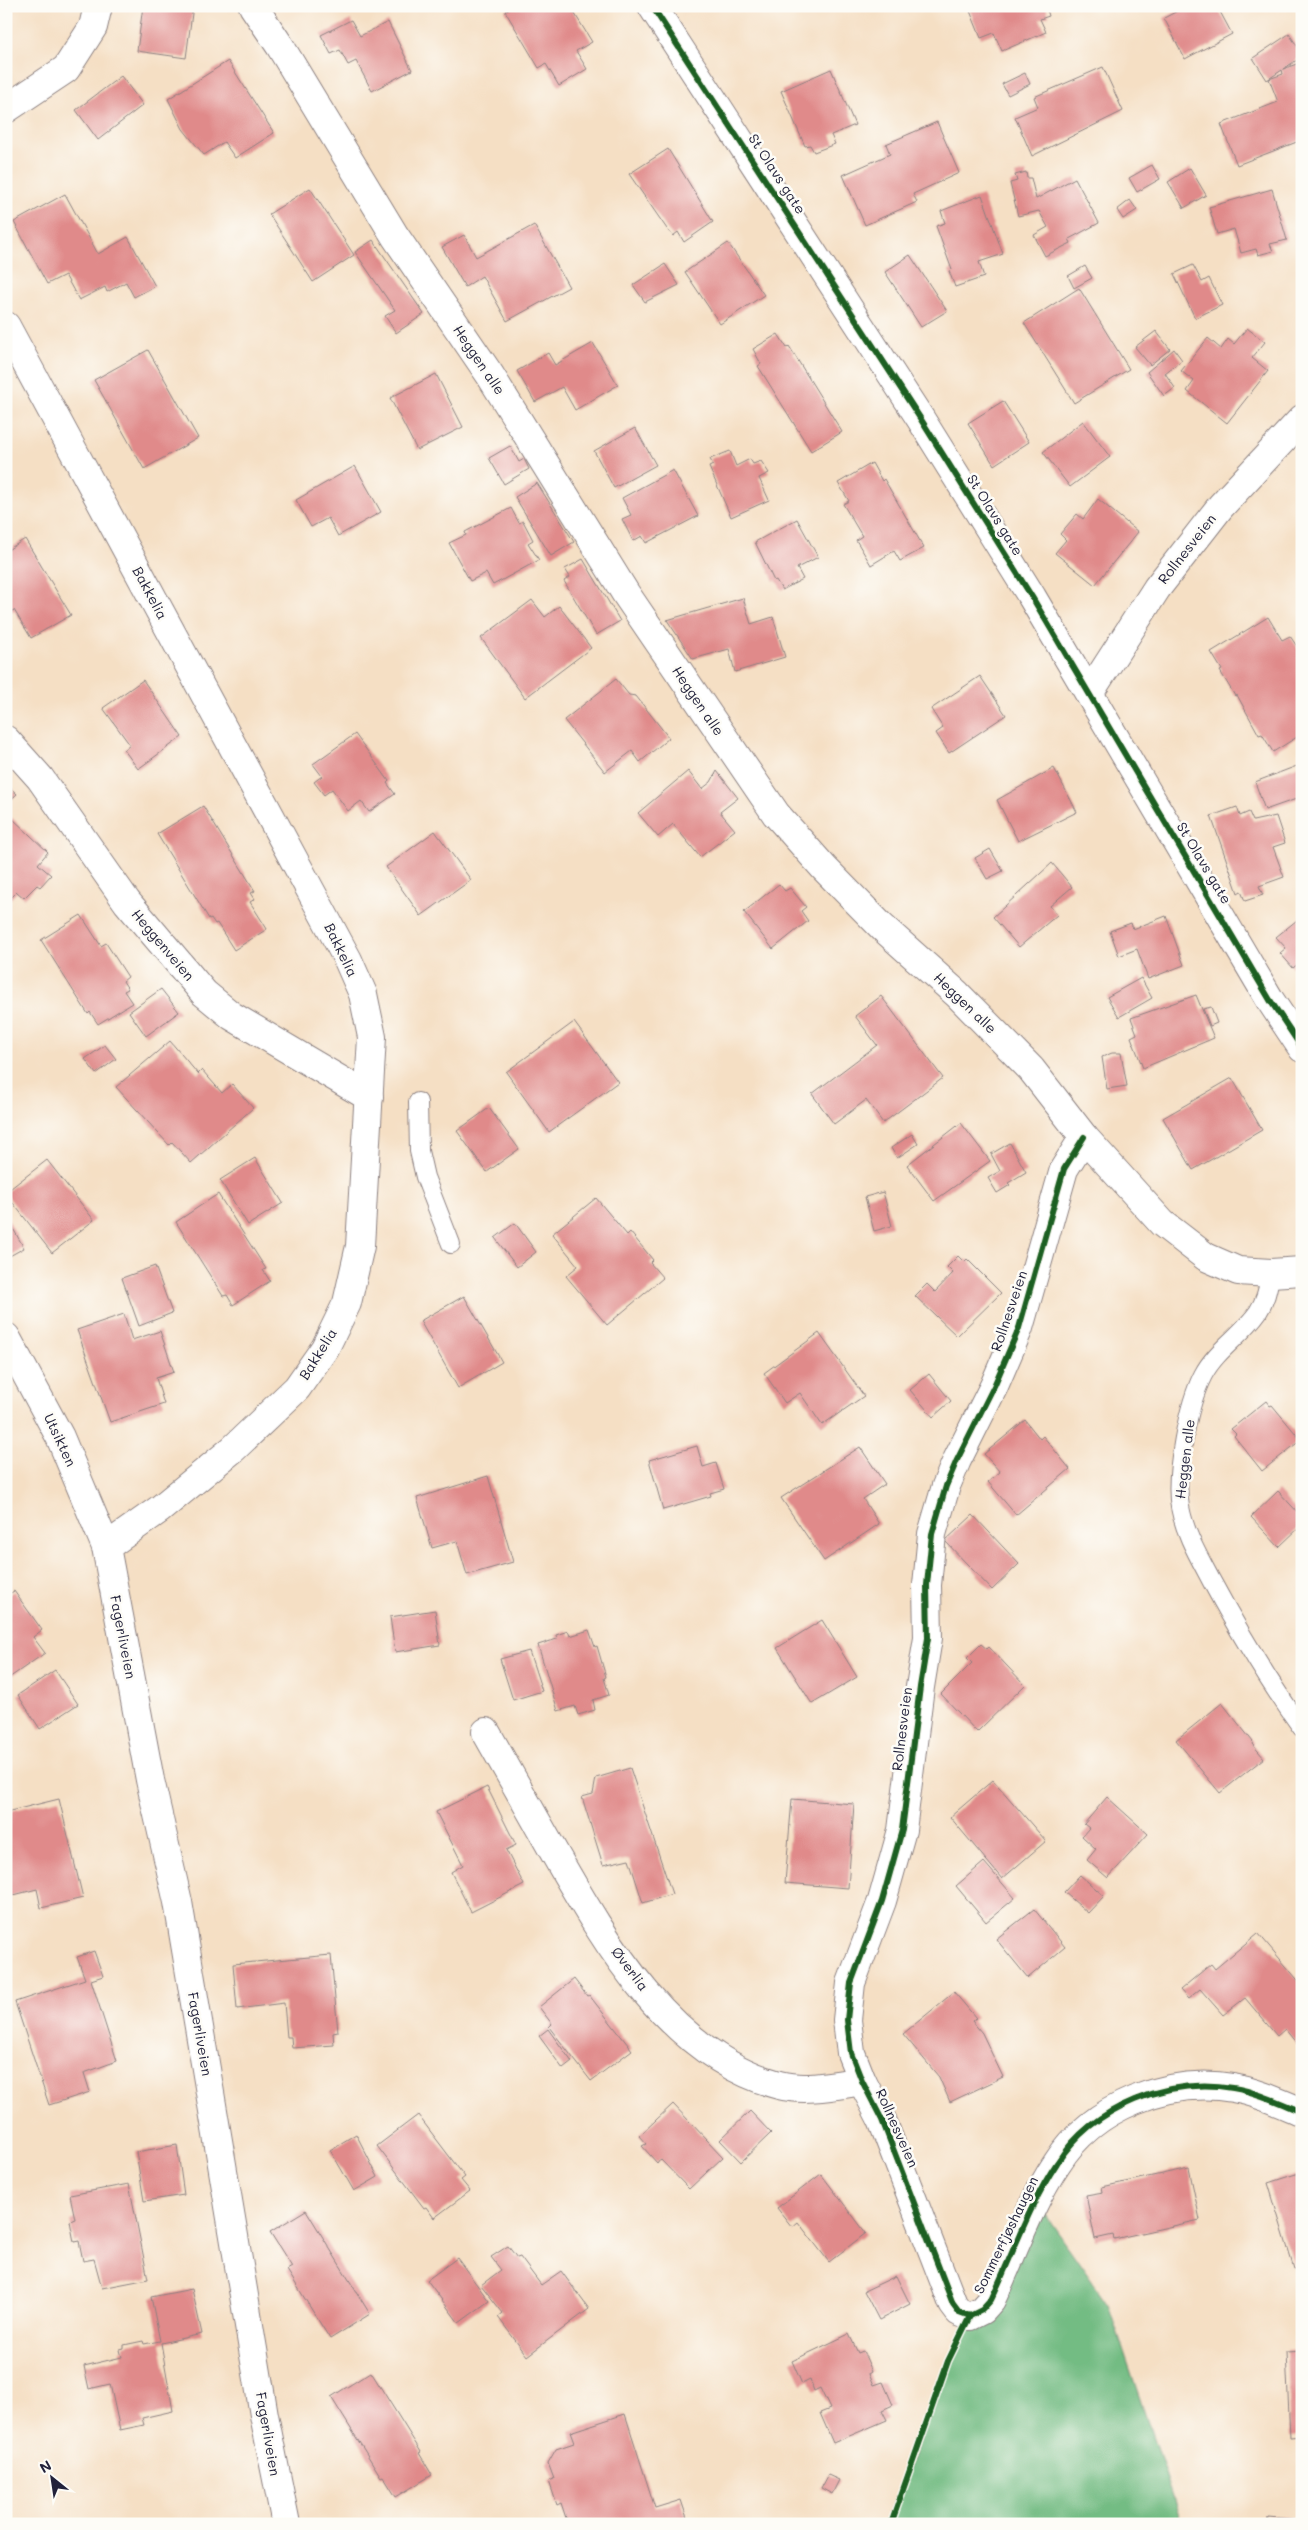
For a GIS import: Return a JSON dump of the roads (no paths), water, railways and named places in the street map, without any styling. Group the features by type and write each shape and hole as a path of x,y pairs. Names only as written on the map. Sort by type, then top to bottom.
{"street":[{"path":"6,109 66,69 93,27 98,6"},
{"name":"Heggen alle","path":"253,6 280,46 395,236 495,383 626,594 776,814 850,894 957,994 1031,1069 1084,1136 1162,1223 1206,1258 1238,1271 1271,1273 1302,1270"},
{"name":"St Olavs gate","path":"652,6 920,418 1090,692 1270,1000 1302,1048"},
{"name":"Bakkelia","path":"6,326 348,960 363,994 372,1037 360,1246 347,1303 325,1348 297,1388 234,1449 160,1509 106,1547"},
{"name":"Rollnesveien","path":"1090,692 1157,588 1221,506 1302,419"},
{"name":"Heggenveien","path":"6,740 40,778 127,902 204,993 232,1016 369,1097"},
{"name":"Rollnesveien","path":"970,2316 959,2312 953,2304 882,2120 862,2081 851,2053 847,2020 851,1983 882,1900 902,1830 928,1638 927,1585 932,1534 953,1468 994,1386 1020,1328 1064,1169 1084,1136"},
{"name":"Utsikten","path":"6,1337 60,1437 106,1547"},
{"name":"Fagerliveien","path":"106,1547 150,1780 178,1902 264,2415 286,2524"},
{"name":"Øverlia","path":"486,1732 582,1901 625,1966 661,2009 698,2042 732,2067 780,2085 820,2087 862,2081"},
{"name":"Sommerfjøshaugen","path":"970,2316 982,2310 991,2300 1032,2205 1058,2161 1082,2134 1114,2110 1154,2092 1191,2085 1234,2088 1276,2101 1302,2112"}],"lane":[{"path":"418,1102 419,1151 425,1177 451,1244"},
{"name":"Heggen alle","path":"1271,1273 1265,1300 1257,1313 1215,1358 1203,1374 1185,1430 1179,1485 1179,1505 1191,1542 1234,1622 1268,1681 1302,1728"}]}
